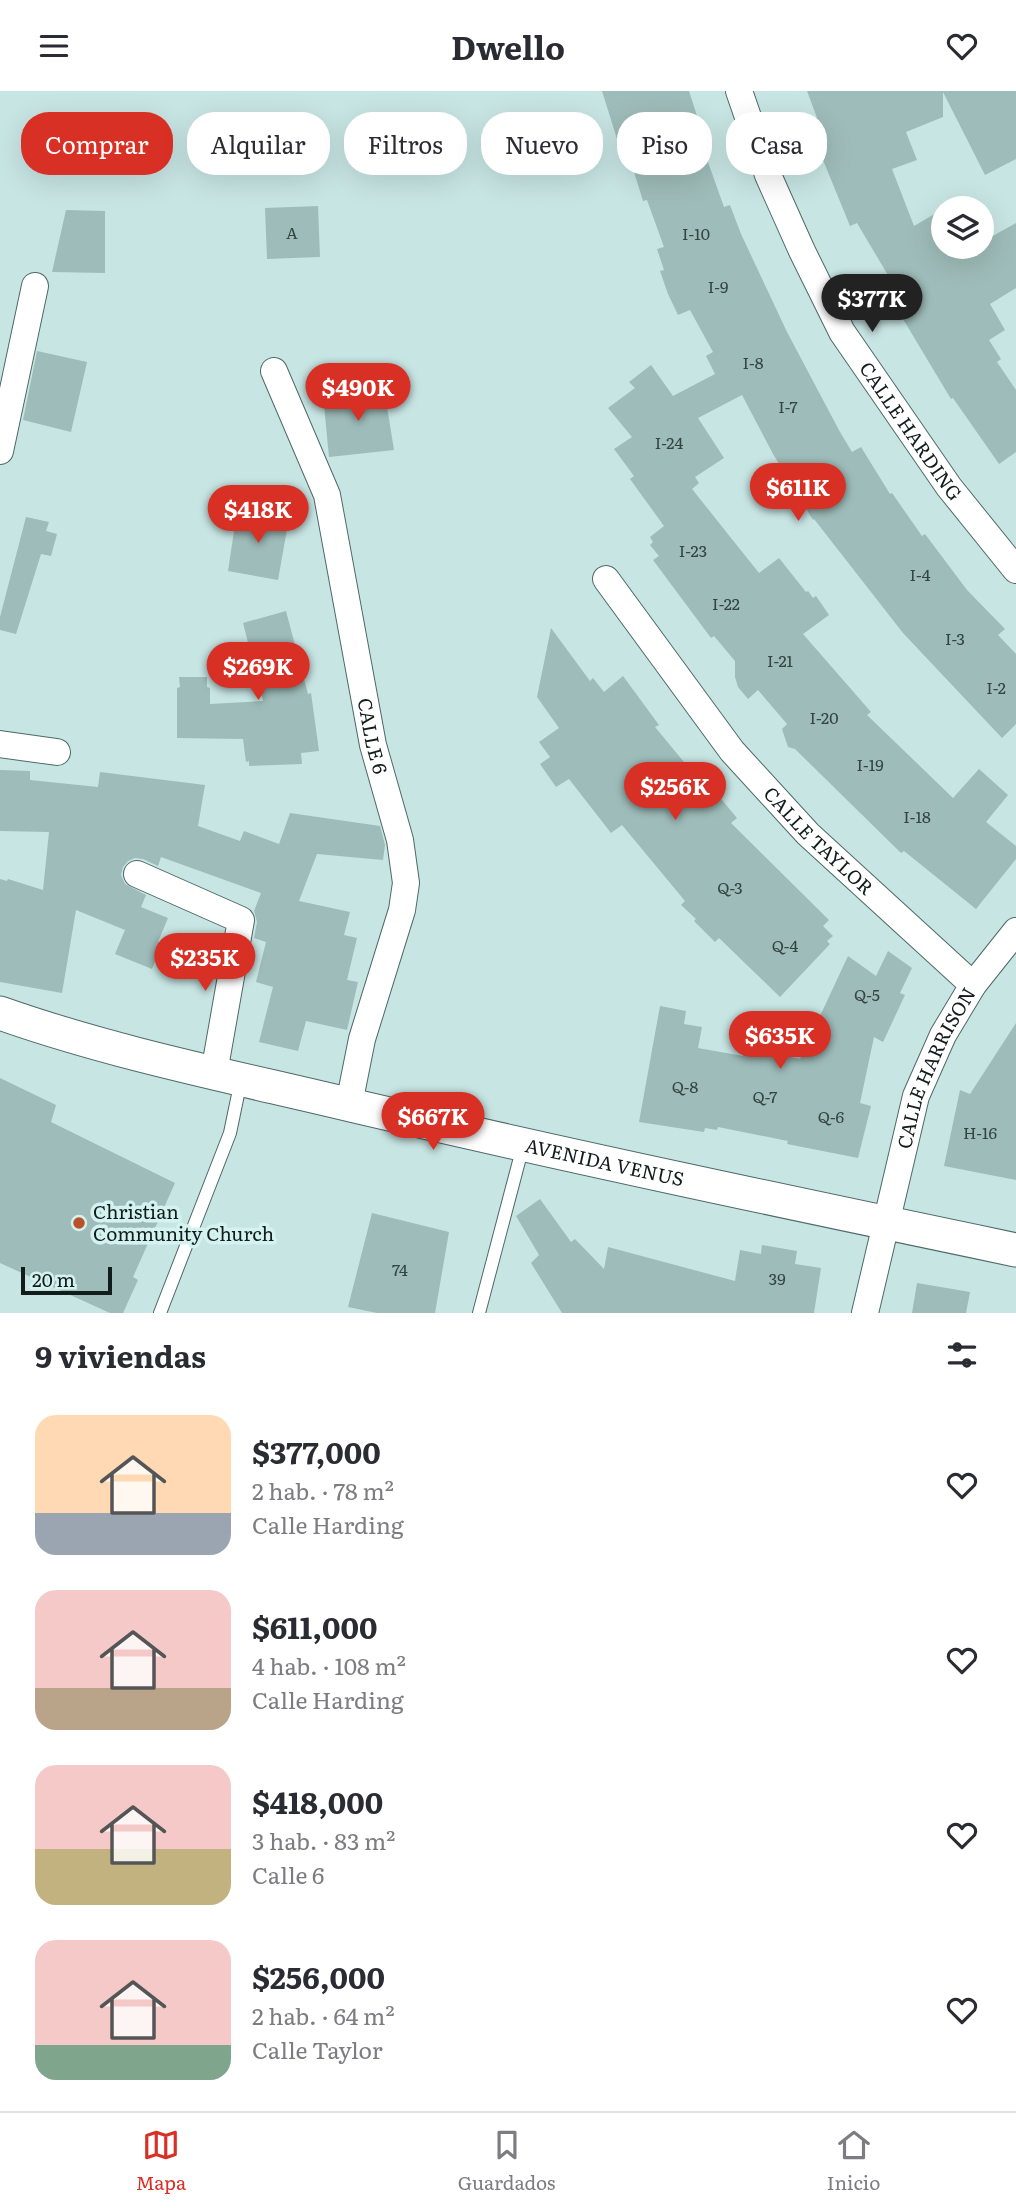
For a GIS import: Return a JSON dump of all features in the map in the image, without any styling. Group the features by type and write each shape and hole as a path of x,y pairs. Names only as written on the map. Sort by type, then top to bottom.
{"street":[{"name":"CALLE HARDING","path":"738,91 768,175 842,332 949,487 1016,571"},
{"path":"0,451 36,286"},
{"name":"CALLE 6","path":"274,371 327,495 373,745 400,840 406,883 402,909 362,1039 349,1104"},
{"name":"CALLE TAYLOR","path":"606,579 732,751 808,834 972,985"},
{"path":"0,744 57,752"},
{"path":"137,874 241,920 227,1076"},
{"name":"CALLE HARRISON","path":"865,1313 916,1095 943,1035 972,985 1016,931"},
{"name":"AVENIDA VENUS","path":"0,1013 42,1028 227,1076 523,1145 1016,1250"}],"lane":[{"path":"160,1313 230,1133 227,1076"},
{"path":"480,1313 523,1145"}],"building":[{"path":"602,91 689,91 696,112 617,112 617,139"},
{"path":"807,91 1016,91 1016,159 985,175 943,92 943,117 906,132 917,160 892,169 914,226 931,216 931,259 994,259 994,235 1016,223 1016,288 990,304 1005,330 989,340 1001,359 997,362 1016,390 1016,452 999,464 953,398 951,399 903,319 911,314 857,223 850,226 827,170 827,112 815,112"},
{"path":"712,173 724,207 730,205 787,332 852,452 861,447 890,494 892,493 922,536 925,534 967,590 1005,629 998,635 1016,654 1016,724 1002,738 903,633 813,520 773,454 742,395 698,418 724,458 695,477 699,483 692,489 759,573 779,558 806,592 813,598 816,596 829,615 803,634 871,712 867,715 953,798 979,769 1008,795 986,822 1016,846 1016,859 976,909 904,851 901,853 795,749 788,747 782,729 787,724 758,690 748,699 738,687 735,661 714,636 711,638 653,560 659,556 650,545 653,542 650,537 664,526 630,479 634,476 614,449 632,437 608,408 635,388 629,382 651,365 673,396 715,374 706,356 713,352 690,310 678,315 668,294 660,271 664,270 657,249 664,247 647,200 643,201 635,175"},
{"path":"318,206 320,257 267,259 265,208"},
{"path":"66,210 105,211 105,273 52,272"},
{"path":"37,351 87,362 71,432 23,420"},
{"path":"384,388 394,450 329,457 323,395"},
{"path":"237,511 289,518 278,580 228,571"},
{"path":"26,517 49,522 46,531 57,534 51,556 41,554 16,634 0,630 0,617"},
{"path":"286,611 308,694 311,693 319,751 301,753 302,764 249,766 243,739 177,738 179,677 207,677 210,704 263,701 243,623"},
{"path":"551,628 590,681 593,678 604,692 623,676 659,725 655,727 698,779 702,776 737,818 731,823 829,920 823,926 833,936 827,941 830,944 780,997 719,938 715,942 694,921 696,919 681,905 685,901 622,825 611,833 569,779 556,787 540,764 550,757 539,742 559,728 537,697"},
{"path":"0,770 30,771 30,780 98,787 100,772 205,785 198,826 240,841 244,831 279,844 290,813 380,826 385,845 383,860 317,854 299,901 350,912 344,935 357,938 347,980 358,982 347,1030 306,1021 298,1051 259,1042 273,987 256,982 266,942 254,938 257,922 254,911 261,893 161,857 158,866 143,859 128,861 121,875 125,884 146,895 141,907 168,918 158,942 162,944 152,969 115,954 125,930 76,910 62,993 0,982 0,879 43,890 49,832 0,831"},
{"path":"888,951 912,968 900,993 905,995 883,1042 874,1037 860,1103 871,1106 858,1158 718,1127 717,1130 705,1128 704,1132 639,1122 660,1006 686,1011 684,1024 702,1027 698,1048 743,1056 745,1048 800,1059 848,956 876,976"},
{"path":"1016,1023 1016,1180 944,1166 960,1090 970,1094"},
{"name":"Christian Community Church","path":"0,1078 56,1105 51,1122 175,1183 133,1277 138,1280 123,1313 110,1313 0,1263"},
{"path":"540,1199 571,1242 575,1239 604,1269 608,1247 735,1281 740,1250 761,1254 762,1245 797,1251 795,1264 821,1268 814,1313 562,1313 531,1263 539,1255 516,1216"},
{"path":"372,1213 449,1232 435,1313 377,1313 348,1307"},
{"path":"917,1283 970,1292 966,1313 912,1313"}],"place":[{"name":"Christian Community Church","path":"79,1223"}]}
